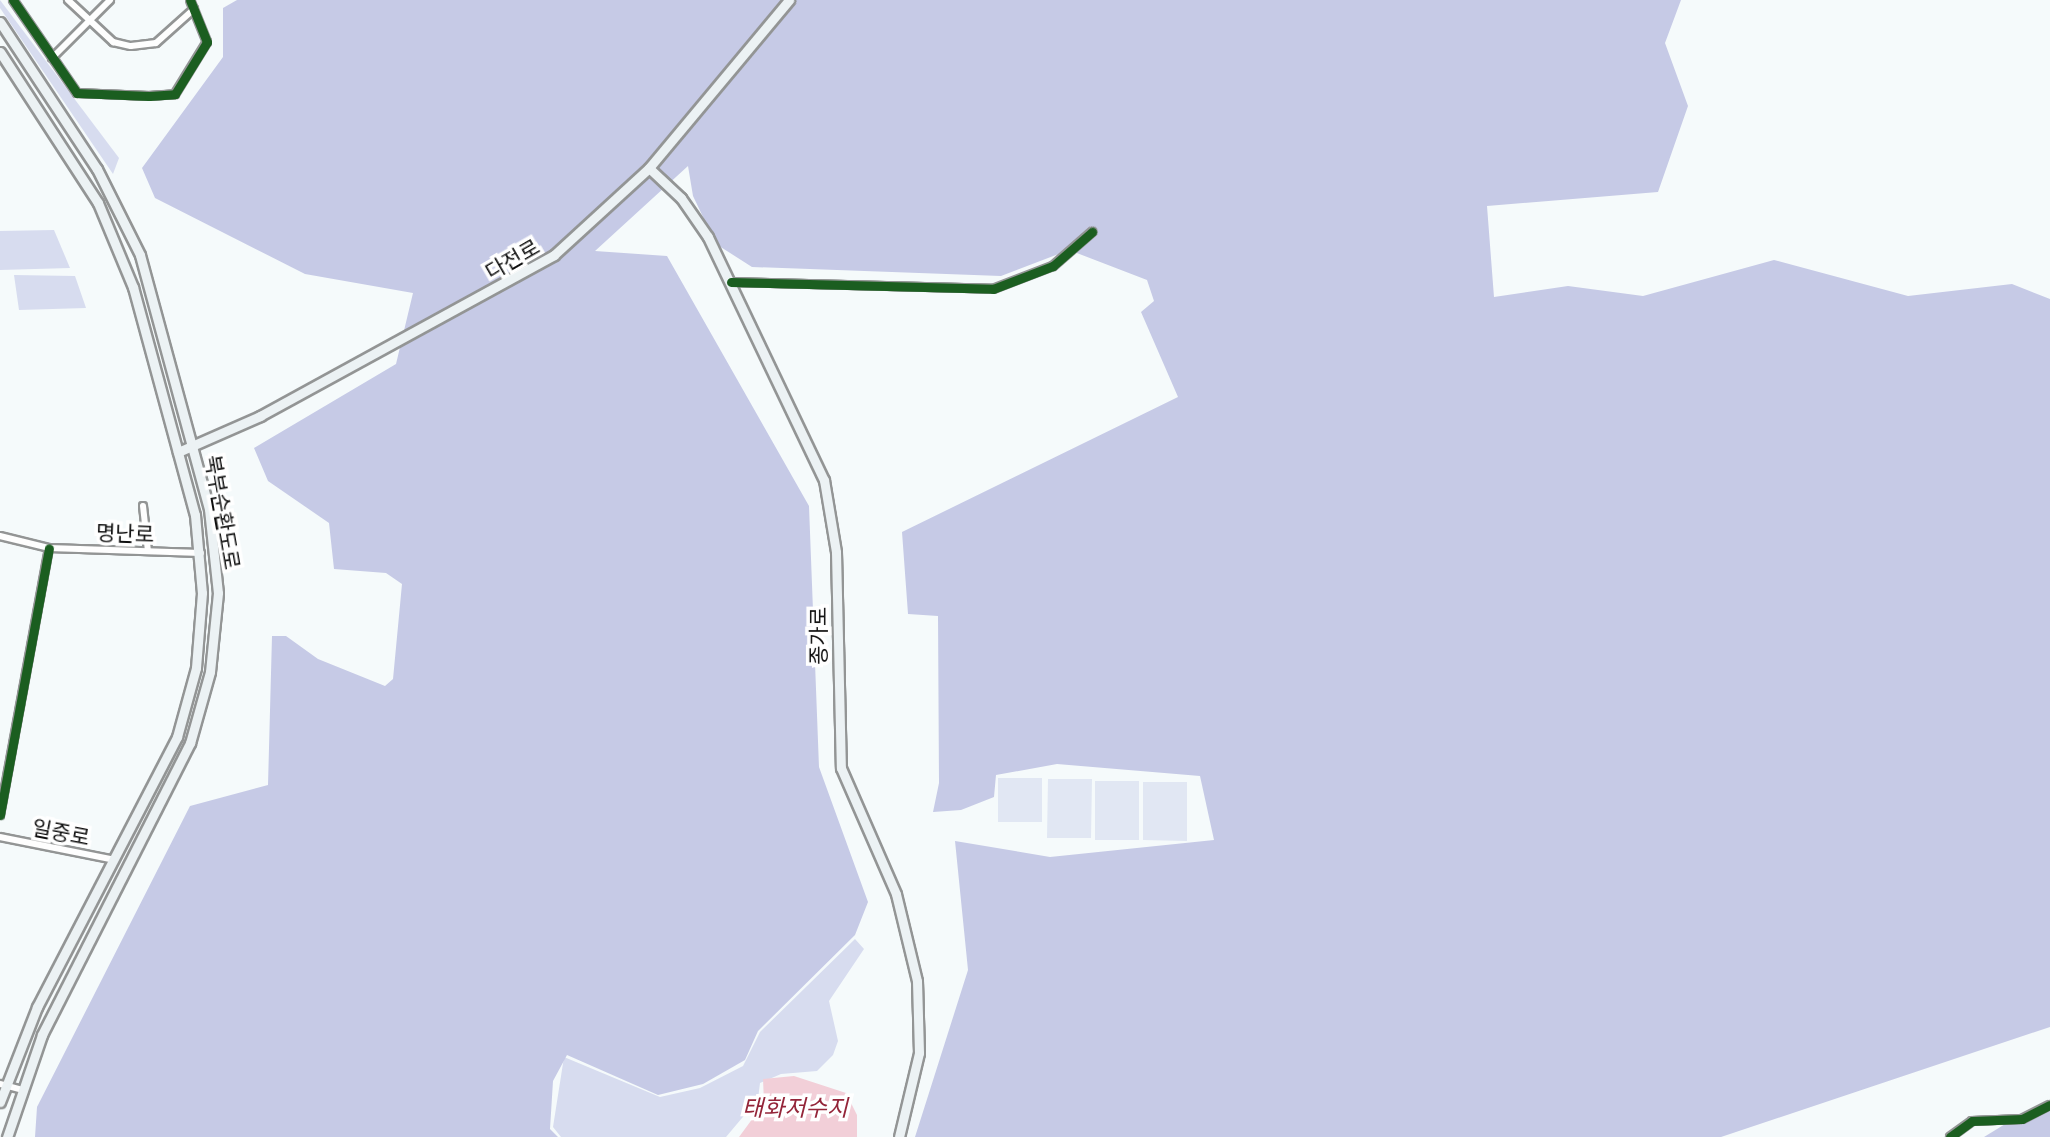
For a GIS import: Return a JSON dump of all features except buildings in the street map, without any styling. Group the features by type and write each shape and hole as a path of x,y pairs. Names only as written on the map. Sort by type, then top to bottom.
{"main road":[{"name":"다전로","path":"178,452 194,446 554,255 649,168 789,0"},
{"name":"북부순환도로","path":"0,22 126,222 194,446 213,530 218,593 198,719 19,1090 7,1137"},
{"name":"북부순환도로","path":"0,52 110,229 133,287 178,452 201,554 202,619 191,691 168,758 37,1007 2,1085 0,1102"},
{"name":"종가로","path":"649,168 681,198 731,282 816,454 835,533 841,768 896,894 917,981 919,1054 899,1137"}],"street":[{"path":"13,0 77,93 175,94 207,42 190,0"},
{"path":"68,0 113,42 156,43 194,9"},
{"path":"52,58 110,0"},
{"path":"731,282 993,289 1053,266 1092,232"},
{"path":"143,506 148,551"},
{"name":"명난로","path":"0,536 49,548 201,554"},
{"path":"0,814 49,548"},
{"name":"일중로","path":"0,837 115,860"},
{"path":"2,1085 19,1090"},
{"path":"1950,1137 1972,1121 2022,1119 2050,1105"}],"shaded area":[{"path":"0,0 119,158 113,174 0,8"},
{"path":"237,0 1681,0 1665,43 1688,106 1658,192 1487,206 1494,297 1568,286 1643,296 1774,260 1908,296 2012,284 2050,299 2050,1027 1721,1137 915,1137 968,970 955,841 1050,857 1214,840 1200,776 1057,764 996,775 994,797 961,810 933,812 939,783 938,616 908,614 902,532 1178,397 1141,312 1154,301 1147,280 1069,250 1001,276 752,267 716,244 693,196 688,166 595,251 667,256 809,506 819,767 868,902 855,935 758,1031 745,1060 703,1084 658,1095 567,1055 553,1081 550,1129 558,1137 35,1137 37,1107 190,806 268,785 272,636 286,636 318,659 385,686 393,679 402,584 386,573 334,569 329,523 268,481 254,448 396,364 413,293 305,274 155,198 142,168 223,57 223,8"},
{"path":"54,230 70,268 0,270 0,231"},
{"path":"14,275 75,276 86,308 19,310"},
{"path":"998,778 1042,778 1042,822 998,822"},
{"path":"1048,779 1092,779 1091,838 1047,838"},
{"path":"1095,781 1139,781 1139,840 1095,840"},
{"path":"1143,782 1187,782 1187,841 1143,840"},
{"path":"855,939 864,949 829,1001 838,1041 833,1055 817,1071 781,1074 760,1083 758,1099 726,1137 561,1137 553,1127 564,1057 660,1097 700,1088 743,1066 760,1032"},
{"path":"2050,1111 2050,1137 1984,1137 2015,1118"}],"water":[{"name":"태화저수지","path":"794,1076 846,1093 857,1115 857,1137 739,1137 764,1103 763,1079"}],"cycle path":[{"path":"13,0 77,93 149,96 175,94 207,42 190,0"},
{"path":"731,282 993,289 1053,266 1092,232"},
{"path":"0,815 49,548"},
{"path":"1950,1137 1972,1121 2022,1119 2050,1105"}]}
